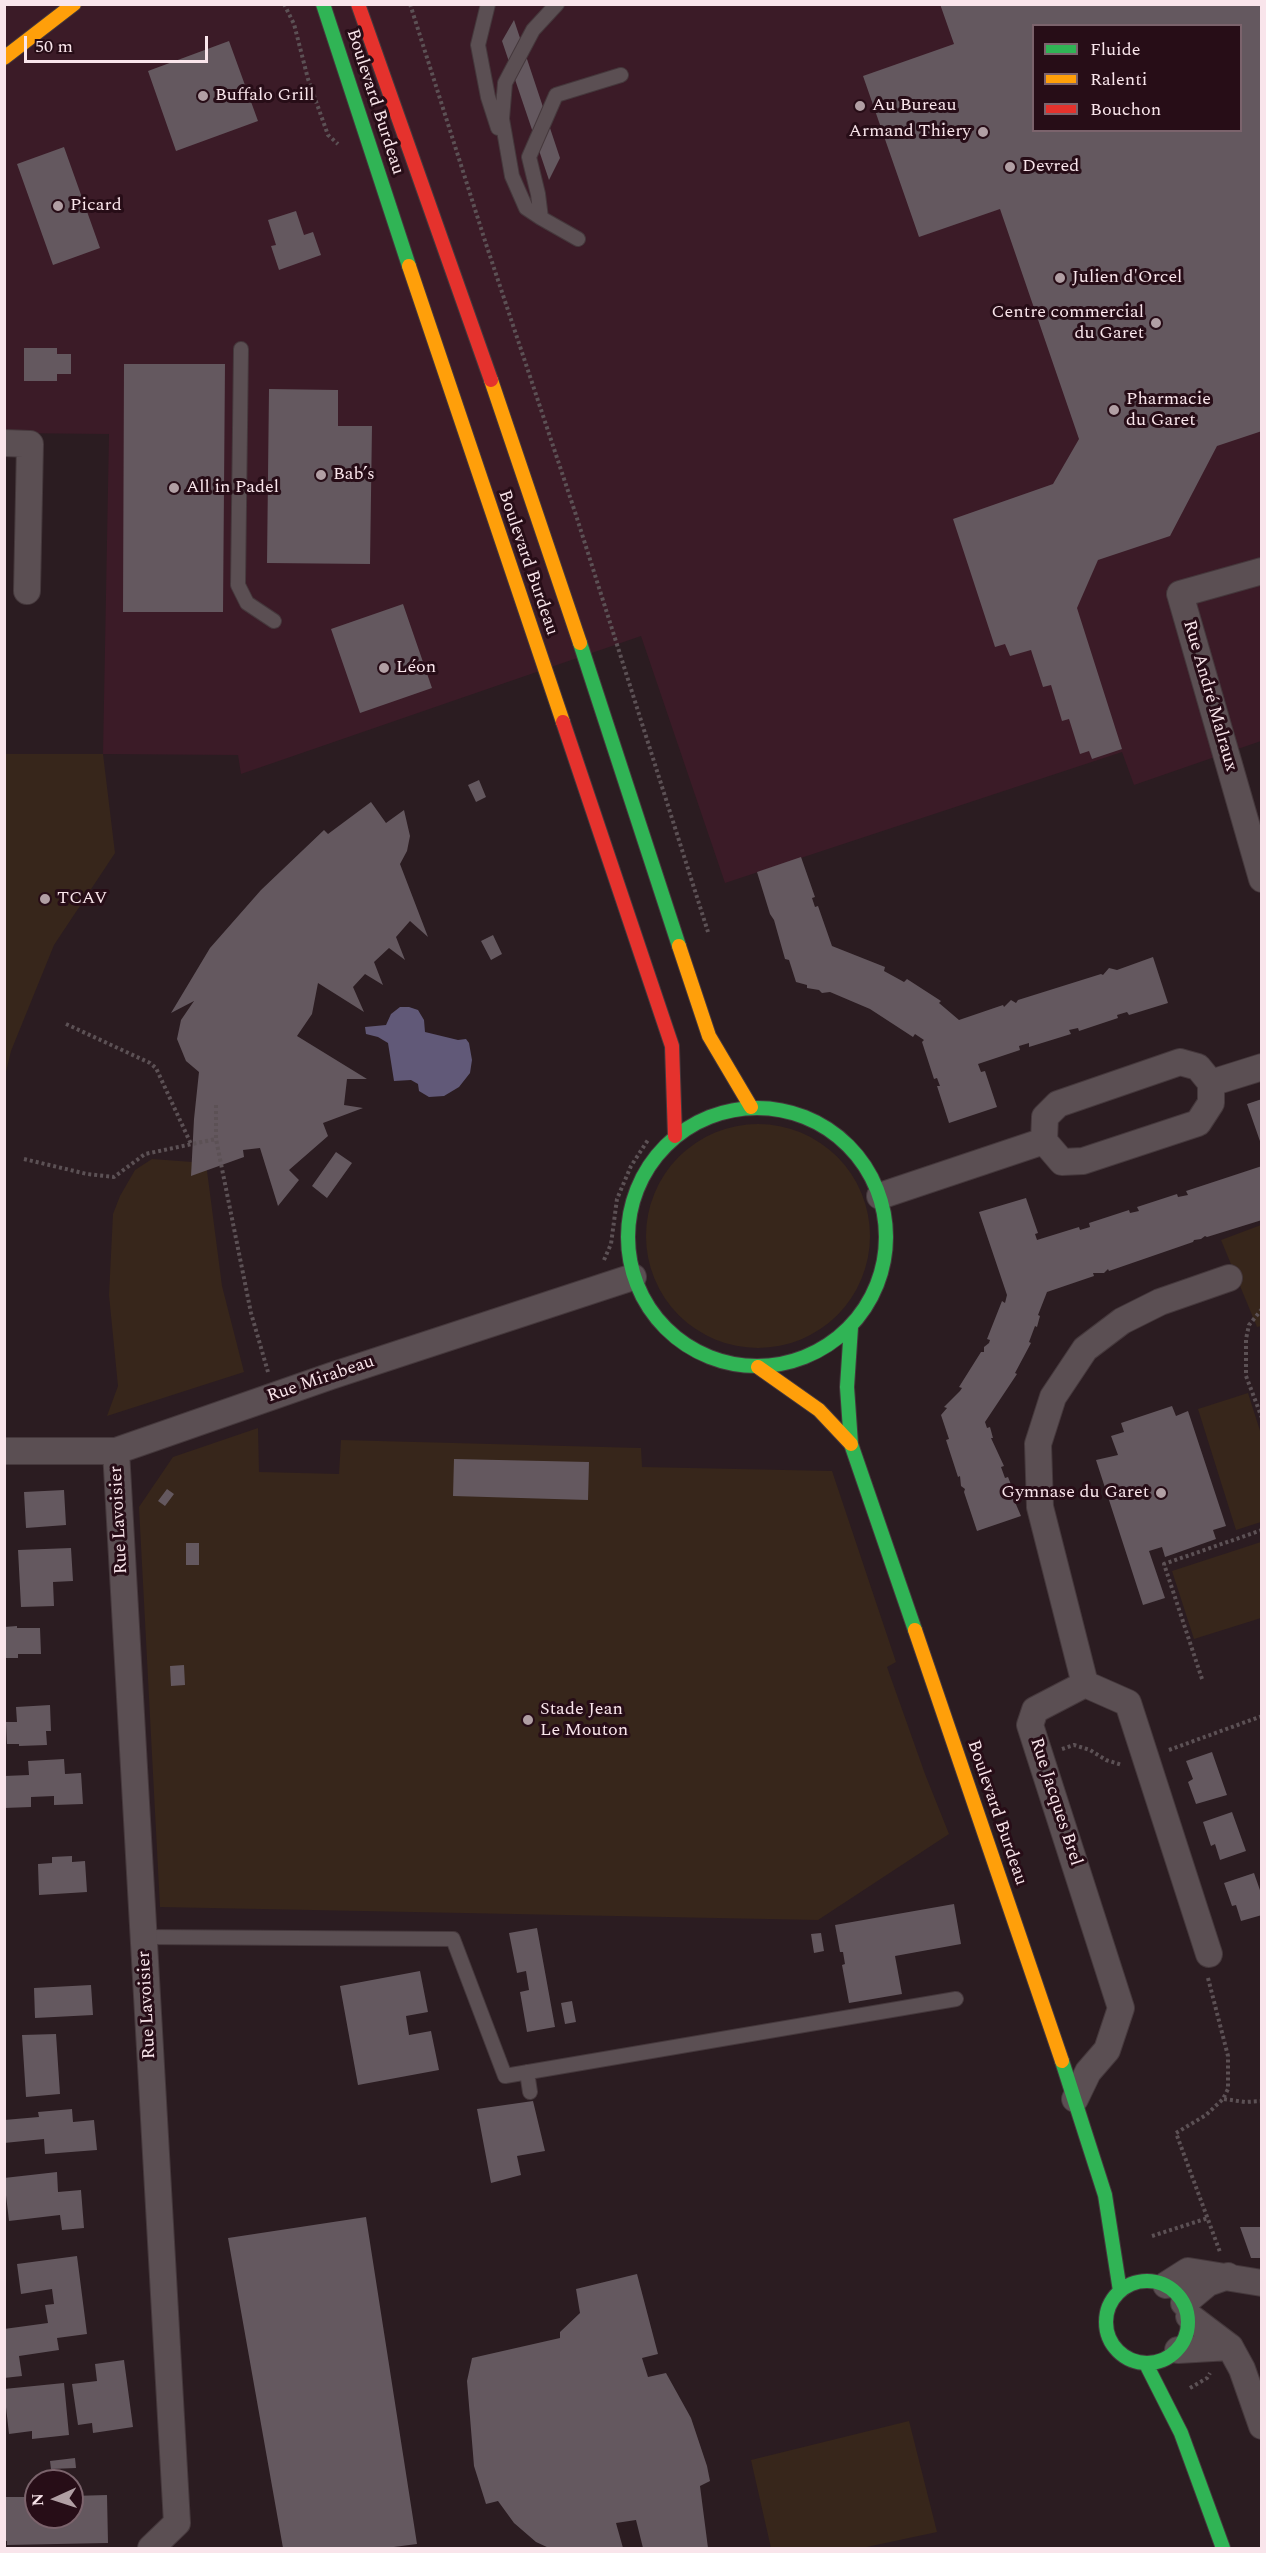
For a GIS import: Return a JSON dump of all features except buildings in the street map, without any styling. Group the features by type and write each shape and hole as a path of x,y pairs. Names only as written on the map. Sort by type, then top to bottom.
{"main road":[{"path":"4,57 74,4"},
{"name":"Boulevard Burdeau","path":"323,4 414,284 672,1046 675,1136"},
{"name":"Boulevard Burdeau","path":"358,4 529,488 709,1036 751,1107"},
{"path":"751,1107 784,1110 816,1121 844,1140 866,1166 880,1196 887,1230 884,1266 872,1299 851,1327 824,1349 792,1362 758,1367 717,1361 681,1342 652,1313 633,1277 627,1238 633,1200 649,1165 675,1136 698,1121 724,1111 751,1107"},
{"name":"Boulevard Burdeau","path":"851,1327 847,1387 851,1444 1075,2099 1105,2195 1120,2291"},
{"name":"Boulevard Burdeau","path":"758,1367 819,1410 851,1444"},
{"name":"Boulevard Burdeau","path":"1105,2195 1126,2234"},
{"path":"1172,2366 1132,2361 1120,2354 1111,2343 1106,2330 1106,2316 1111,2302 1120,2291 1138,2282 1153,2279 1176,2292 1186,2309 1189,2328 1172,2366 1181,2433"},
{"path":"1146,2364 1181,2433 1223,2548"}],"street":[{"path":"4,443 30,444 27,591"},
{"name":"Rue André Malraux","path":"1262,571 1180,594 1262,879"},
{"path":"1180,1062 1198,1067 1211,1083 1211,1103 1198,1123 1083,1161 1062,1162 1044,1141 1045,1117 1058,1104 1080,1096 1180,1062"},
{"path":"1211,1083 1262,1067"},
{"path":"880,1196 1044,1141"},
{"name":"Rue Mirabeau","path":"4,1451 116,1451 633,1277"},
{"path":"1209,1954 1128,1703 1085,1684 1040,1507 1038,1444 1053,1397 1085,1349 1122,1321 1160,1302 1229,1278"},
{"name":"Rue Lavoisier","path":"116,1451 177,2523 151,2548"},
{"name":"Rue Jacques Brel","path":"1075,2099 1088,2072 1107,2050 1121,2008 1030,1725 1035,1710 1085,1684"},
{"path":"1226,2268 1208,2283 1186,2309 1230,2347 1242,2369 1262,2426"},
{"path":"1153,2279 1188,2271 1226,2268 1262,2283"},
{"path":"1172,2366 1230,2347"}],"lane":[{"path":"488,4 478,45 488,97 512,176 526,208 578,239"},
{"path":"512,176 502,119 505,83 533,30 557,4"},
{"path":"541,218 529,157 555,95 621,75"},
{"path":"241,349 238,585 247,603 274,621"},
{"path":"144,1937 453,1939 505,2076 956,1999"},
{"path":"527,2072 530,2092"}],"path":[{"path":"410,4 711,941"},
{"path":"66,1024 150,1062 156,1068 191,1144"},
{"path":"216,1105 216,1139 251,1313 275,1396"},
{"path":"24,1159 87,1174 114,1177 145,1154 216,1139"},
{"path":"611,1244 617,1199 631,1166 648,1140"},
{"path":"1262,1309 1249,1325 1246,1367 1246,1376 1262,1418"},
{"path":"1202,1679 1164,1564 1262,1530"},
{"path":"1209,1954 1206,1965 1228,2056 1228,2089 1223,2099 1206,2115 1176,2133 1226,2268"},
{"path":"1223,2099 1245,2102 1262,2101"},
{"path":"1152,2236 1208,2218"},
{"path":"1186,2390 1207,2378 1211,2371"}],"shaded area":[{"path":"5,5 1261,5 1261,741 1134,785 1122,752 725,883 641,636 241,774 238,755 103,754 109,434 5,433"},
{"name":"TCAV","path":"5,754 103,754 115,853 54,945 11,1051 5,1076"},
{"path":"400,1007 418,1010 424,1020 425,1032 458,1040 466,1039 469,1043 472,1060 470,1073 459,1087 444,1096 429,1097 419,1091 418,1084 411,1080 394,1081 388,1043 366,1034 365,1027 386,1025 391,1014"},
{"path":"747,1124 769,1124 801,1132 820,1142 838,1156 852,1174 866,1203 870,1236 866,1269 862,1279 852,1298 838,1316 820,1330 791,1344 769,1348 747,1348 715,1340 696,1330 678,1316 664,1298 650,1269 646,1247 646,1225 654,1193 664,1174 678,1156 696,1142 725,1128"},
{"path":"152,1159 206,1163 222,1286 244,1372 107,1416 118,1386 109,1295 113,1214 135,1170"},
{"path":"1261,1225 1261,1326 1257,1327 1221,1240"},
{"path":"1248,1393 1261,1434 1261,1522 1236,1530 1198,1409"},
{"name":"Stade Jean Le Mouton","path":"258,1428 259,1472 339,1474 341,1440 641,1448 642,1467 832,1471 896,1662 887,1667 949,1834 818,1920 160,1907 139,1507 173,1457"},
{"path":"1261,1542 1261,1618 1194,1639 1172,1571"},
{"path":"909,2421 937,2532 862,2548 771,2548 751,2460"}],"traffic: fast":[{"path":"323,4 409,266"},
{"path":"580,643 679,946"},
{"path":"744,1108 770,1108 795,1113 818,1123 839,1137 857,1155 871,1176 881,1199 886,1237 881,1275 871,1298 857,1319 839,1337 818,1351 795,1361 770,1366 744,1366 719,1361 696,1351 675,1337 657,1319 643,1298 633,1275 628,1250 628,1224 633,1199 643,1176 657,1155 675,1137 696,1123 719,1113 744,1108"},
{"path":"851,1327 847,1387 851,1444 915,1630"},
{"path":"1062,2061 1105,2195 1120,2291"},
{"path":"1139,2281 1155,2281 1170,2288 1181,2299 1188,2314 1188,2322 1185,2338 1176,2351 1155,2363 1139,2363 1124,2356 1113,2345 1106,2330 1106,2314 1113,2299 1124,2288 1139,2281"},
{"path":"1146,2364 1181,2433 1223,2548"}],"traffic: slow":[{"path":"4,58 74,4"},
{"path":"409,266 563,722"},
{"path":"491,380 580,643"},
{"path":"679,946 709,1036 751,1107"},
{"path":"758,1367 819,1410 851,1444"},
{"path":"915,1630 1062,2061"}],"traffic: jam":[{"path":"358,4 491,380"},
{"path":"563,722 672,1046 675,1136"}],"place":[{"name":"Buffalo Grill","path":"203,96"},
{"name":"Au Bureau","path":"860,106"},
{"name":"Armand Thiery","path":"983,132"},
{"name":"Devred","path":"1010,167"},
{"name":"Picard","path":"58,206"},
{"name":"Julien d'Orcel","path":"1060,278"},
{"name":"Centre commercial du Garet","path":"1156,323"},
{"name":"Pharmacie du Garet","path":"1114,410"},
{"name":"Bab’s","path":"321,475"},
{"name":"All in Padel","path":"174,488"},
{"name":"Léon","path":"384,668"},
{"name":"TCAV","path":"45,899"},
{"name":"Gymnase du Garet","path":"1161,1493"},
{"name":"Stade Jean Le Mouton","path":"528,1720"}]}
